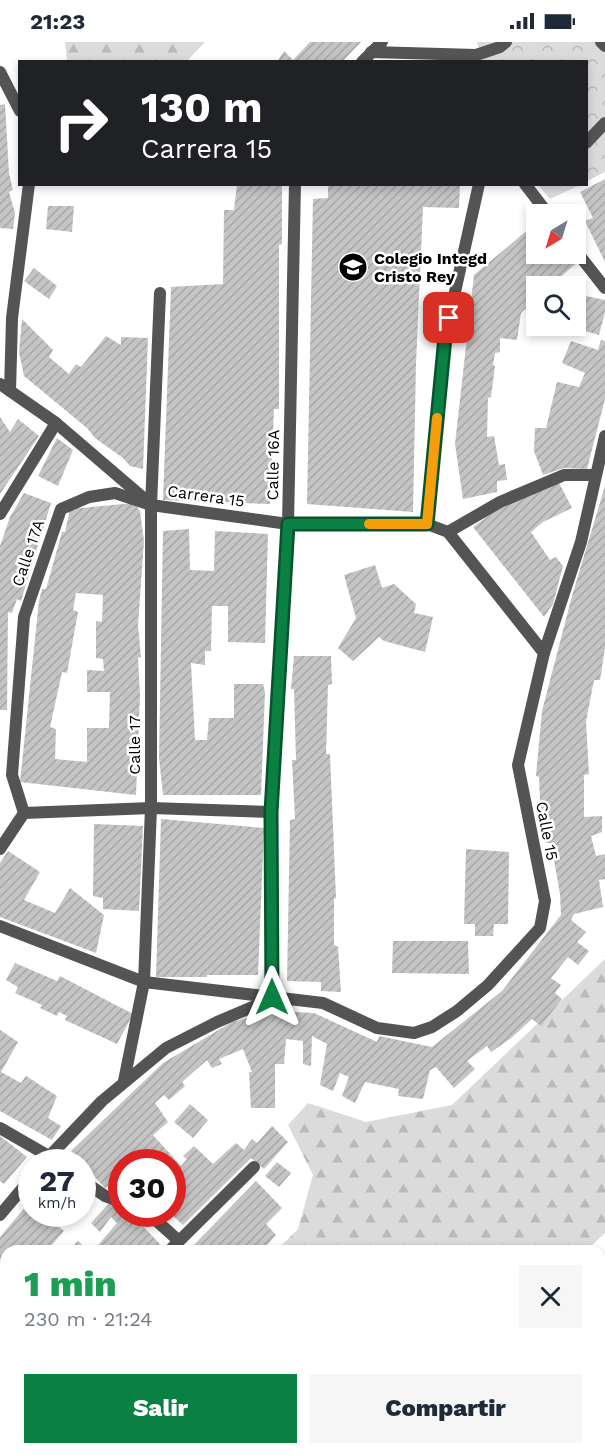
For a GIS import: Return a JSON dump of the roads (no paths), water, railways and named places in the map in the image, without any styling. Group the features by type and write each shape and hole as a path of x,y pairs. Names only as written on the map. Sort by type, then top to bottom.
{"street":[{"path":"367,57 382,42"},
{"path":"367,57 477,58 506,42"},
{"path":"601,42 605,46"},
{"path":"0,72 18,107"},
{"path":"588,141 605,123"},
{"path":"28,186 5,388 56,423 151,505"},
{"name":"Calle 16A","path":"272,997 271,812 288,524 295,186"},
{"path":"427,524 445,337 479,186"},
{"path":"527,186 540,204"},
{"path":"586,264 605,288"},
{"name":"Calle 17","path":"124,1081 144,982 151,808 151,505 160,293"},
{"path":"0,514 56,423"},
{"name":"Calle 15","path":"0,926 144,982 323,1003 376,1028 414,1033 432,1028 457,1011 488,985 540,928 545,901 518,765 544,653 581,542 605,436"},
{"path":"544,653 448,532 500,502 564,475 596,475"},
{"name":"Carrera 15","path":"61,509 89,497 115,493 151,505 288,524 427,524 448,532"},
{"name":"Calle 17A","path":"24,813 12,775 24,617 61,509"},
{"path":"0,849 24,813 151,808 271,812"},
{"path":"61,1149 124,1081 166,1048 272,997"},
{"path":"0,1128 33,1149"},
{"path":"175,1245 254,1167"},
{"path":"0,1215 18,1194"},
{"path":"163,1227 179,1241"}],"place":[{"name":"Colegio Integd Cristo Rey","path":"353,267"}]}
